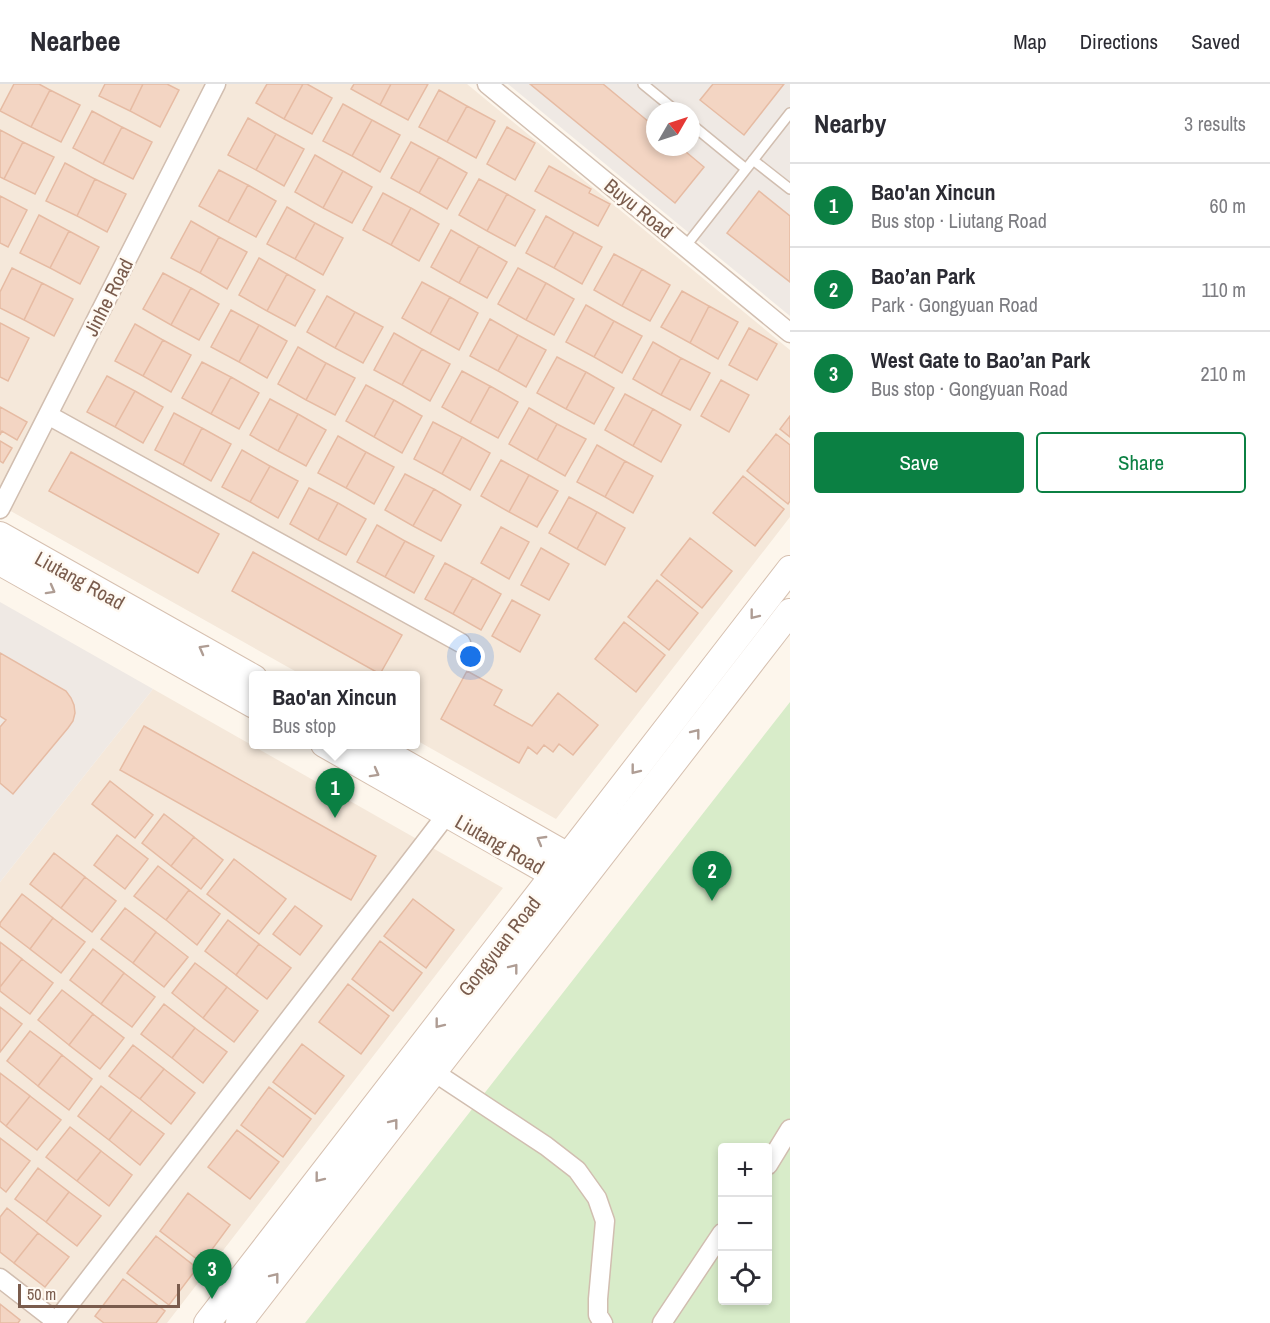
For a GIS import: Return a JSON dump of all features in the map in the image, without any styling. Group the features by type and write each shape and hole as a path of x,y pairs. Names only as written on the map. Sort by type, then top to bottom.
{"main road":[{"name":"Liutang Road","path":"0,535 249,675"},
{"name":"Liutang Road","path":"0,562 249,702"},
{"name":"Gongyuan Road","path":"207,1323 790,569"},
{"name":"Gongyuan Road","path":"239,1323 790,612"},
{"name":"Liutang Road","path":"333,749 447,814 561,865"},
{"name":"Liutang Road","path":"380,749 584,879"}],"street":[{"name":"Jinhe Road","path":"0,509 216,84"},
{"name":"Buyu Road","path":"487,84 790,333"},
{"path":"48,415 461,643"},
{"path":"0,1278 57,1322 447,814"},
{"path":"434,1072 562,1158 577,1170 597,1198 605,1221 598,1299 598,1315 603,1323"},
{"path":"772,1158 790,1129"},
{"path":"662,1323 718,1240"}],"lane":[{"path":"643,84 665,102"},
{"path":"685,247 790,113"},
{"path":"700,131 746,169"},
{"path":"753,160 790,189"}],"shaded area":[{"path":"0,84 467,84 790,350 790,517 556,819 420,742 420,671 295,671 0,505"},
{"path":"508,84 790,84 790,316"},
{"path":"0,602 153,689 0,882"},
{"path":"153,689 249,744 249,749 259,749 503,888 167,1323 0,1323 0,882"}],"green space":[{"path":"790,702 790,1323 305,1323"}],"building":[{"path":"14,84 39,84 50,90 31,127 0,111"},
{"path":"105,84 143,84 130,111 99,96"},
{"path":"143,84 167,84 179,90 160,127 130,111"},
{"path":"267,84 303,84 284,119 256,103"},
{"path":"303,84 332,98 312,134 284,119"},
{"path":"354,84 391,84 380,105 351,89"},
{"path":"391,84 428,84 408,120 380,105"},
{"path":"530,84 603,84 646,120 646,156 691,156 704,167 675,203"},
{"path":"713,84 784,84 744,135 700,100"},
{"path":"50,90 80,105 61,142 31,127"},
{"path":"439,90 467,106 447,142 419,127"},
{"path":"343,104 372,120 352,156 323,141"},
{"path":"467,106 495,121 476,158 447,142"},
{"path":"92,111 122,127 103,164 73,148"},
{"path":"248,118 276,134 256,170 228,155"},
{"path":"372,120 400,135 380,172 352,156"},
{"path":"122,127 152,142 133,179 103,164"},
{"path":"507,127 535,143 515,180 487,164"},
{"path":"0,130 23,142 4,179 0,177"},
{"path":"276,134 304,149 284,186 256,170"},
{"path":"23,142 54,157 35,194 4,179"},
{"path":"411,142 439,157 419,193 391,178"},
{"path":"315,155 343,171 323,208 295,192"},
{"path":"439,157 467,173 447,209 419,193"},
{"path":"65,163 95,179 77,216 46,201"},
{"path":"549,166 591,189 589,193 610,204 598,226 535,191"},
{"path":"219,170 248,185 228,222 199,206"},
{"path":"343,171 372,187 352,223 323,208"},
{"path":"95,179 126,194 107,232 77,216"},
{"path":"479,179 507,194 487,231 459,215"},
{"path":"248,185 276,201 256,237 228,222"},
{"path":"759,191 790,216 790,282 727,233"},
{"path":"383,193 411,208 391,245 363,230"},
{"path":"507,194 535,210 515,246 487,231"},
{"path":"0,196 27,210 8,247 0,243"},
{"path":"287,207 315,223 295,259 267,244"},
{"path":"411,208 439,224 419,261 391,245"},
{"path":"39,215 69,231 50,268 20,253"},
{"path":"546,216 574,232 554,268 526,253"},
{"path":"191,221 219,237 200,273 171,258"},
{"path":"315,223 343,238 323,275 295,259"},
{"path":"451,230 479,246 459,283 431,267"},
{"path":"69,231 99,247 80,284 50,268"},
{"path":"574,232 602,247 582,284 554,268"},
{"path":"219,237 247,252 227,289 200,273"},
{"path":"479,246 507,262 487,298 459,283"},
{"path":"614,254 642,269 622,306 594,290"},
{"path":"259,258 287,274 267,311 239,295"},
{"path":"12,268 42,283 24,320 0,308 0,292"},
{"path":"518,268 546,283 526,320 498,304"},
{"path":"642,269 670,285 650,321 622,306"},
{"path":"163,273 191,288 171,325 143,309"},
{"path":"287,274 315,290 295,326 267,311"},
{"path":"422,282 450,297 430,334 402,318"},
{"path":"42,283 73,299 54,336 24,320"},
{"path":"546,283 574,299 554,335 526,320"},
{"path":"191,288 219,304 199,340 171,325"},
{"path":"682,291 709,306 690,343 661,327"},
{"path":"327,296 355,312 335,348 307,332"},
{"path":"450,297 478,313 459,350 430,334"},
{"path":"586,305 614,321 594,357 566,342"},
{"path":"709,306 738,322 718,359 690,343"},
{"path":"231,310 259,325 239,362 211,347"},
{"path":"355,312 383,327 363,363 335,348"},
{"path":"490,319 518,335 498,371 470,356"},
{"path":"614,321 642,336 622,373 594,357"},
{"path":"0,323 29,338 8,381 0,377"},
{"path":"135,324 163,340 143,376 115,361"},
{"path":"259,325 287,341 267,378 239,362"},
{"path":"749,328 777,344 757,380 729,365"},
{"path":"394,333 422,349 402,385 374,370"},
{"path":"518,335 546,350 526,387 498,371"},
{"path":"163,340 191,355 171,392 143,376"},
{"path":"653,342 681,358 661,395 633,379"},
{"path":"298,347 326,363 306,400 278,384"},
{"path":"422,349 450,364 430,401 402,385"},
{"path":"557,357 586,372 566,409 537,393"},
{"path":"681,358 710,373 690,410 661,395"},
{"path":"202,362 231,377 211,414 182,398"},
{"path":"326,363 355,378 335,415 306,400"},
{"path":"462,371 490,386 470,423 442,407"},
{"path":"586,372 614,388 594,424 566,409"},
{"path":"107,376 135,391 115,427 87,412"},
{"path":"231,377 259,393 239,429 211,414"},
{"path":"721,380 749,395 729,432 701,416"},
{"path":"366,385 394,400 374,437 346,421"},
{"path":"490,386 518,402 498,438 470,423"},
{"path":"135,391 163,407 143,443 115,427"},
{"path":"625,394 653,409 633,446 605,430"},
{"path":"270,399 298,414 278,451 250,435"},
{"path":"394,400 422,416 402,453 374,437"},
{"path":"0,407 27,422 17,440 2,431 0,435"},
{"path":"529,408 557,424 537,460 509,444"},
{"path":"653,409 681,425 661,462 633,446"},
{"path":"174,413 202,428 183,465 155,450"},
{"path":"298,414 326,430 306,466 278,451"},
{"path":"790,416 790,437 780,429"},
{"path":"433,422 462,437 442,474 414,459"},
{"path":"557,424 586,439 565,476 537,460"},
{"path":"202,428 231,444 211,481 183,465"},
{"path":"776,434 790,445 790,501 788,504 747,471"},
{"path":"338,436 366,452 346,488 318,473"},
{"path":"462,437 490,453 470,490 442,474"},
{"path":"0,441 12,448 3,463 0,461"},
{"path":"597,445 625,461 605,497 577,482"},
{"path":"242,450 270,466 250,502 222,487"},
{"path":"71,452 219,534 198,573 49,491"},
{"path":"366,452 394,467 374,504 346,488"},
{"path":"501,460 529,475 509,512 481,496"},
{"path":"625,461 653,476 633,513 605,497"},
{"path":"270,466 298,481 278,518 250,502"},
{"path":"405,474 434,489 413,526 385,510"},
{"path":"529,475 558,491 537,527 509,512"},
{"path":"743,476 784,509 755,546 713,513"},
{"path":"309,488 338,503 318,540 290,524"},
{"path":"434,489 461,505 441,541 413,526"},
{"path":"569,497 597,512 577,549 549,533"},
{"path":"338,503 366,519 346,555 318,540"},
{"path":"597,512 625,528 605,565 577,549"},
{"path":"377,525 405,541 385,577 357,562"},
{"path":"501,527 529,542 509,579 481,563"},
{"path":"690,538 732,571 702,608 661,575"},
{"path":"405,541 434,556 414,593 385,577"},
{"path":"541,548 569,564 549,600 521,585"},
{"path":"253,552 402,635 382,671 375,671 232,591"},
{"path":"445,563 473,578 453,614 425,599"},
{"path":"473,578 501,594 481,630 453,614"},
{"path":"657,580 698,613 669,650 628,617"},
{"path":"512,600 540,615 520,652 492,636"},
{"path":"624,622 665,655 636,692 595,659"},
{"path":"0,653 66,691 74,705 75,713 68,728 13,794 0,783 0,727 6,720 0,716"},
{"path":"467,671 502,690 494,705 532,726 558,693 598,725 573,755 559,744 553,752 544,745 537,754 528,747 519,763 441,719"},
{"path":"144,726 376,856 351,900 120,770"},
{"path":"110,781 153,815 135,838 92,804"},
{"path":"164,814 194,837 171,866 142,843"},
{"path":"117,835 148,859 125,889 94,865"},
{"path":"194,837 223,860 201,889 171,866"},
{"path":"54,853 85,877 61,908 30,884"},
{"path":"234,859 286,899 259,934 207,894"},
{"path":"158,866 189,890 166,920 134,896"},
{"path":"85,877 116,901 92,932 61,908"},
{"path":"189,890 220,914 197,945 166,920"},
{"path":"22,894 53,918 30,949 0,926"},
{"path":"413,899 454,930 426,968 384,936"},
{"path":"295,906 322,926 300,955 273,934"},
{"path":"125,908 156,932 133,963 101,939"},
{"path":"53,918 85,942 61,973 30,949"},
{"path":"228,920 259,944 236,975 205,951"},
{"path":"156,932 188,957 164,987 133,963"},
{"path":"380,941 422,973 393,1011 352,979"},
{"path":"0,942 22,959 0,987"},
{"path":"259,944 291,968 267,999 236,975"},
{"path":"93,949 124,973 101,1004 70,980"},
{"path":"22,959 53,983 30,1014 0,991 0,987"},
{"path":"195,963 227,987 203,1018 172,993"},
{"path":"124,973 155,997 132,1027 101,1004"},
{"path":"348,984 389,1016 361,1054 319,1022"},
{"path":"227,987 258,1011 234,1042 203,1018"},
{"path":"62,990 93,1014 69,1045 38,1020"},
{"path":"164,1004 195,1028 172,1058 141,1034"},
{"path":"0,1007 22,1024 0,1052"},
{"path":"93,1014 124,1038 100,1069 69,1045"},
{"path":"195,1028 227,1052 203,1083 172,1058"},
{"path":"30,1031 62,1055 38,1086 7,1061"},
{"path":"302,1044 344,1076 315,1114 273,1082"},
{"path":"133,1045 164,1069 140,1099 109,1076"},
{"path":"62,1055 92,1079 69,1110 38,1086"},
{"path":"164,1069 195,1093 171,1124 140,1099"},
{"path":"0,1073 30,1096 6,1126 0,1121"},
{"path":"101,1086 132,1110 109,1140 78,1116"},
{"path":"269,1087 311,1119 283,1157 241,1125"},
{"path":"30,1096 61,1120 37,1150 6,1126"},
{"path":"132,1110 164,1134 140,1165 109,1140"},
{"path":"70,1127 101,1151 77,1181 46,1157"},
{"path":"237,1130 279,1162 250,1199 208,1167"},
{"path":"0,1138 30,1161 6,1192 0,1187"},
{"path":"101,1151 132,1175 109,1206 77,1181"},
{"path":"38,1168 69,1192 46,1222 15,1199"},
{"path":"69,1192 101,1216 77,1246 46,1222"},
{"path":"188,1193 230,1225 202,1263 160,1231"},
{"path":"7,1208 38,1233 14,1263 0,1252 0,1217"},
{"path":"38,1233 69,1257 45,1287 14,1263"},
{"path":"156,1236 197,1268 169,1305 127,1273"},
{"path":"123,1279 165,1311 156,1323 104,1323 95,1316"},
{"path":"0,1304 20,1320 18,1323 0,1323"}],"place":[{"name":"Bao'an Xincun","path":"335,818"},
{"name":"Bao’an Park","path":"712,901"},
{"name":"West Gate to Bao’an Park","path":"212,1299"}]}
